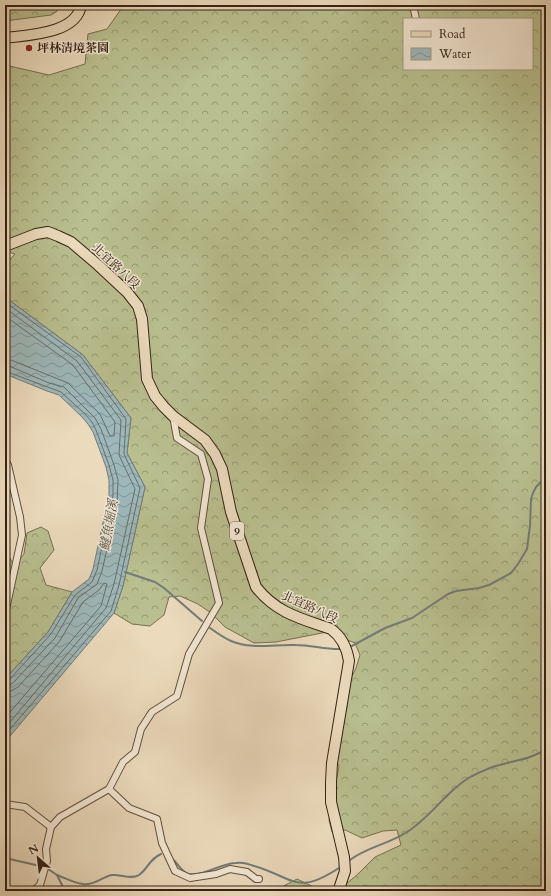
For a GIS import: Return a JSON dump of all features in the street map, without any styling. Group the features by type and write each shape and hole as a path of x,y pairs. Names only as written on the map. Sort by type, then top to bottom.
{"main road":[{"path":"5,38 47,32 62,27 74,19 81,5"},
{"name":"北宜路八段","path":"5,246 36,234 48,232 71,242 127,292 138,306 142,319 147,379 155,396 173,416 205,440 215,454 222,469 231,512 256,588 262,596 282,612 331,629 338,634 347,651 349,661 332,763 331,802 344,857 345,871 337,891"}],"street":[{"path":"413,5 416,18"},
{"path":"33,891 40,885 47,861 46,849 51,827 60,817 109,789 123,762 135,752 141,729 152,712 177,696 189,654 218,603 201,528 208,479 201,454 177,438 173,416"},
{"path":"5,461 8,465 20,517 22,535 5,614"},
{"path":"109,789 129,808 157,819 162,843 175,871 190,878 216,874 230,869 246,872 256,879 259,879"},
{"path":"5,804 25,807 51,827"}],"green space":[{"path":"5,5 63,5 51,15 5,21"},
{"path":"124,5 546,5 546,891 327,891 339,890 375,857 401,845 397,830 383,831 362,838 345,830 332,832 329,820 339,766 330,747 344,692 356,668 360,655 355,643 327,632 276,642 254,643 225,627 211,613 198,604 180,596 169,597 164,615 150,626 132,624 114,613 123,586 145,487 127,453 131,418 83,355 5,297 5,265 15,254 5,251 5,65 49,75 85,64 88,34 107,29"},
{"path":"41,527 48,531 54,550 40,568 46,585 72,592 48,632 5,679 5,556 10,558 14,566 24,554 27,533"},
{"path":"297,879 322,891 274,891"}],"water":[{"name":"𩻸魚堀溪","path":"5,297 83,355 131,418 127,453 145,487 123,586 114,613 5,742 5,679 48,632 72,592 89,579 93,569 109,495 109,480 106,467 93,432 82,417 59,395 5,374"}],"waterway":[{"path":"350,647 385,628 412,618 448,594 456,591 489,585 511,573 527,549 531,499 536,487 546,477"},
{"path":"125,572 155,582 202,621"},
{"path":"210,628 228,640 239,644 255,646 302,645 342,649"},
{"path":"350,860 364,852 393,840 416,826 455,789 472,776 493,767 530,757 546,749"},
{"path":"57,875 76,883 83,884 94,883 112,875 133,877 139,875 153,859 161,854"},
{"path":"5,858 40,866"},
{"path":"171,858 183,871 189,874 200,874 224,865 241,863 268,871 296,882 304,883 325,876 339,868"},
{"path":"48,869 57,875 65,891"}],"place":[{"name":"坪林清境茶園","path":"29,48"}]}
